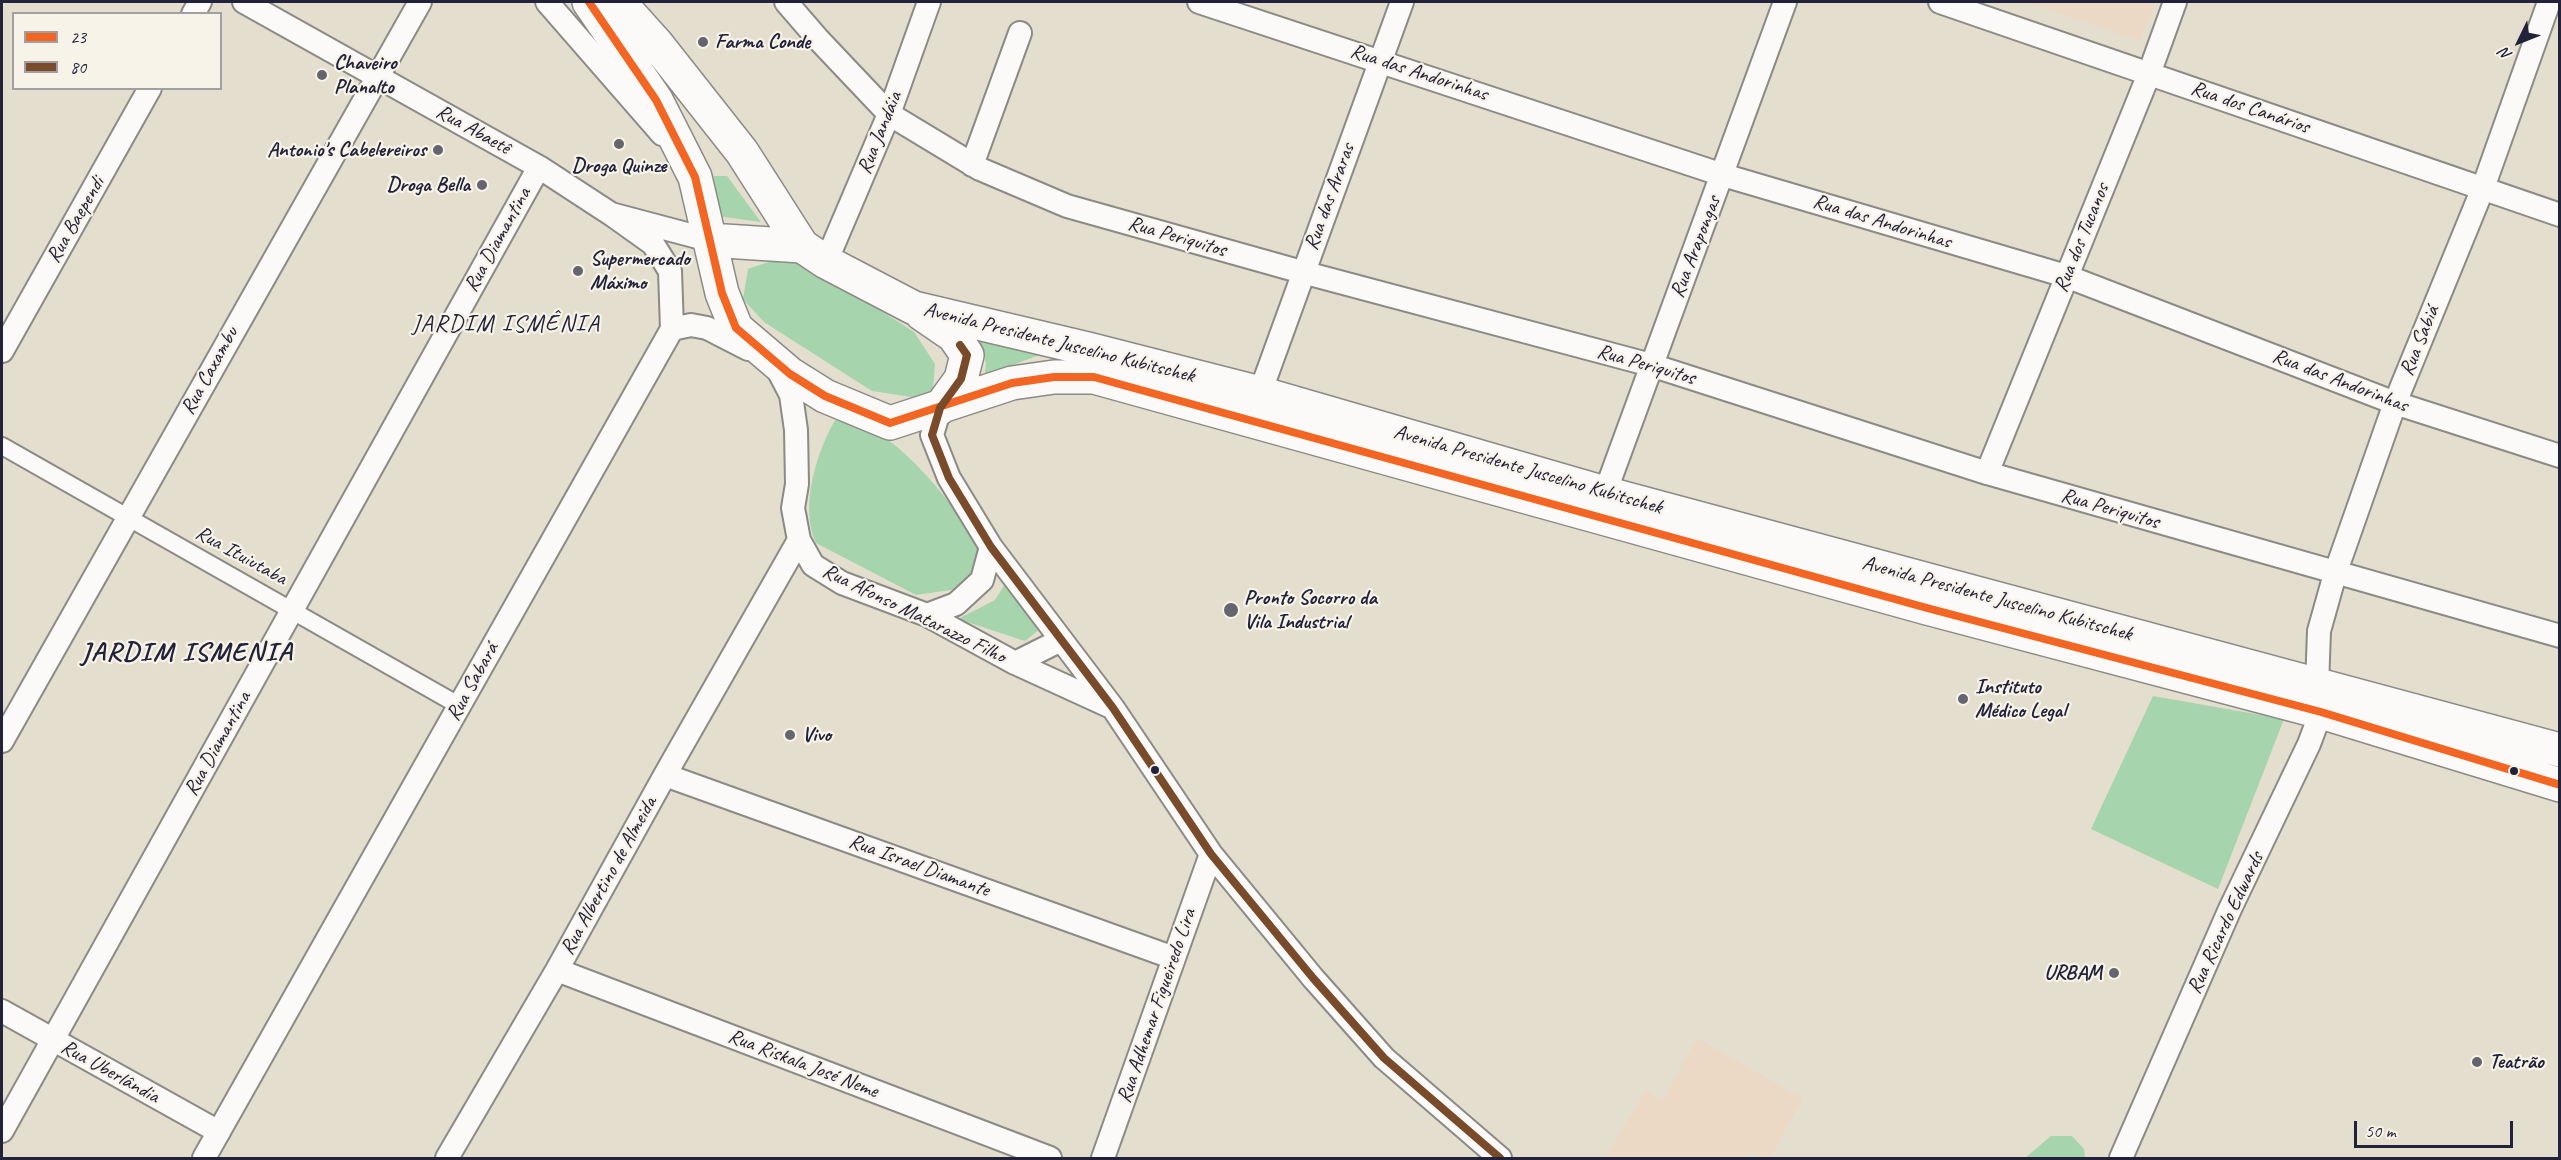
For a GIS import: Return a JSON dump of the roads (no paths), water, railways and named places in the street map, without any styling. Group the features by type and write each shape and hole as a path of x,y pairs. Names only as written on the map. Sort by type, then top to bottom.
{"main road":[{"name":"Avenida Presidente Juscelino Kubitschek","path":"589,2 656,100 695,177 722,293 736,328 774,362 825,396 890,423 1012,383 1054,377 1094,377 1916,605 2319,699 2559,750"},
{"name":"Avenida Presidente Juscelino Kubitschek","path":"620,2 656,43 742,152 814,254 914,308 1260,393 2319,699 2559,785"},
{"path":"708,240 814,254"},
{"path":"914,308 954,336 967,355 961,379 940,408"}],"street":[{"name":"Rua Abaetê","path":"244,2 539,167 611,214 708,240"},
{"name":"Rua Caxambu","path":"2,741 376,76 420,2"},
{"path":"547,2 652,121 695,177"},
{"name":"Rua Periquitos","path":"786,2 889,114 972,165 1067,206 1302,272 1651,365 1988,473 2335,574 2559,636"},
{"name":"Rua Jandáia","path":"814,254 889,114 930,2"},
{"name":"Rua das Andorinhas","path":"1199,2 1724,175 2066,276 2395,403 2559,456"},
{"name":"Rua das Araras","path":"1260,393 1302,272 1402,2"},
{"name":"Rua Arapongas","path":"1605,493 1724,175 1785,2"},
{"name":"Rua dos Canários","path":"1940,2 2559,215"},
{"name":"Rua dos Tucanos","path":"1988,473 2066,276 2150,74 2175,2"},
{"name":"Rua Sabiá","path":"2319,699 2319,631 2335,574 2395,403 2483,188 2548,2"},
{"path":"972,165 1020,33"},
{"name":"Rua Baependi","path":"2,351 149,90"},
{"name":"Rua Diamantina","path":"2,1131 539,167"},
{"path":"611,214 653,244 670,271 672,329 691,325 706,328 774,362"},
{"name":"Rua Sabará","path":"204,1158 672,329"},
{"name":"Rua Afonso Matarazzo Filho","path":"774,362 791,395 796,430 796,484 793,508 799,540 813,565 842,583 927,615 1015,663 1113,708"},
{"path":"940,408 932,435 949,478 991,547 1113,708 1211,854 1313,978 1384,1058 1500,1158"},
{"name":"Rua Ituiutaba","path":"2,446 460,706"},
{"name":"Rua Albertino de Almeida","path":"447,1158 557,970 799,540"},
{"path":"927,615 956,604 982,580 991,547"},
{"name":"Rua Albertino de Almeida","path":"770,594 813,565"},
{"name":"Rua Afonso Matarazzo Filho","path":"1015,663 1061,640"},
{"name":"Rua Ricardo Edwards","path":"2121,1158 2230,909 2309,744 2319,699"},
{"name":"Rua Israel Diamante","path":"665,775 1174,958"},
{"name":"Rua Adhemar Figueiredo Lira","path":"1103,1158 1211,854"},
{"name":"Rua Riskala José Neme","path":"557,970 1050,1158"},
{"name":"Rua Uberlândia","path":"2,1011 219,1132"}],"place":[{"name":"Farma Conde","path":"703,42"},
{"name":"Chaveiro Planalto","path":"322,75"},
{"name":"Droga Quinze","path":"619,144"},
{"name":"Antonio's Cabelereiros","path":"438,150"},
{"name":"Droga Bella","path":"482,185"},
{"name":"Supermercado Máximo","path":"578,271"},
{"name":"Pronto Socorro da Vila Industrial","path":"1231,610"},
{"name":"Instituto Médico Legal","path":"1963,699"},
{"name":"Vivo","path":"790,735"},
{"name":"URBAM","path":"2114,973"},
{"name":"Teatrão","path":"2477,1062"}],"district":[{"name":"JARDIM ISMÊNIA","path":"506,325"},
{"name":"JARDIM ISMENIA","path":"187,653"}]}
